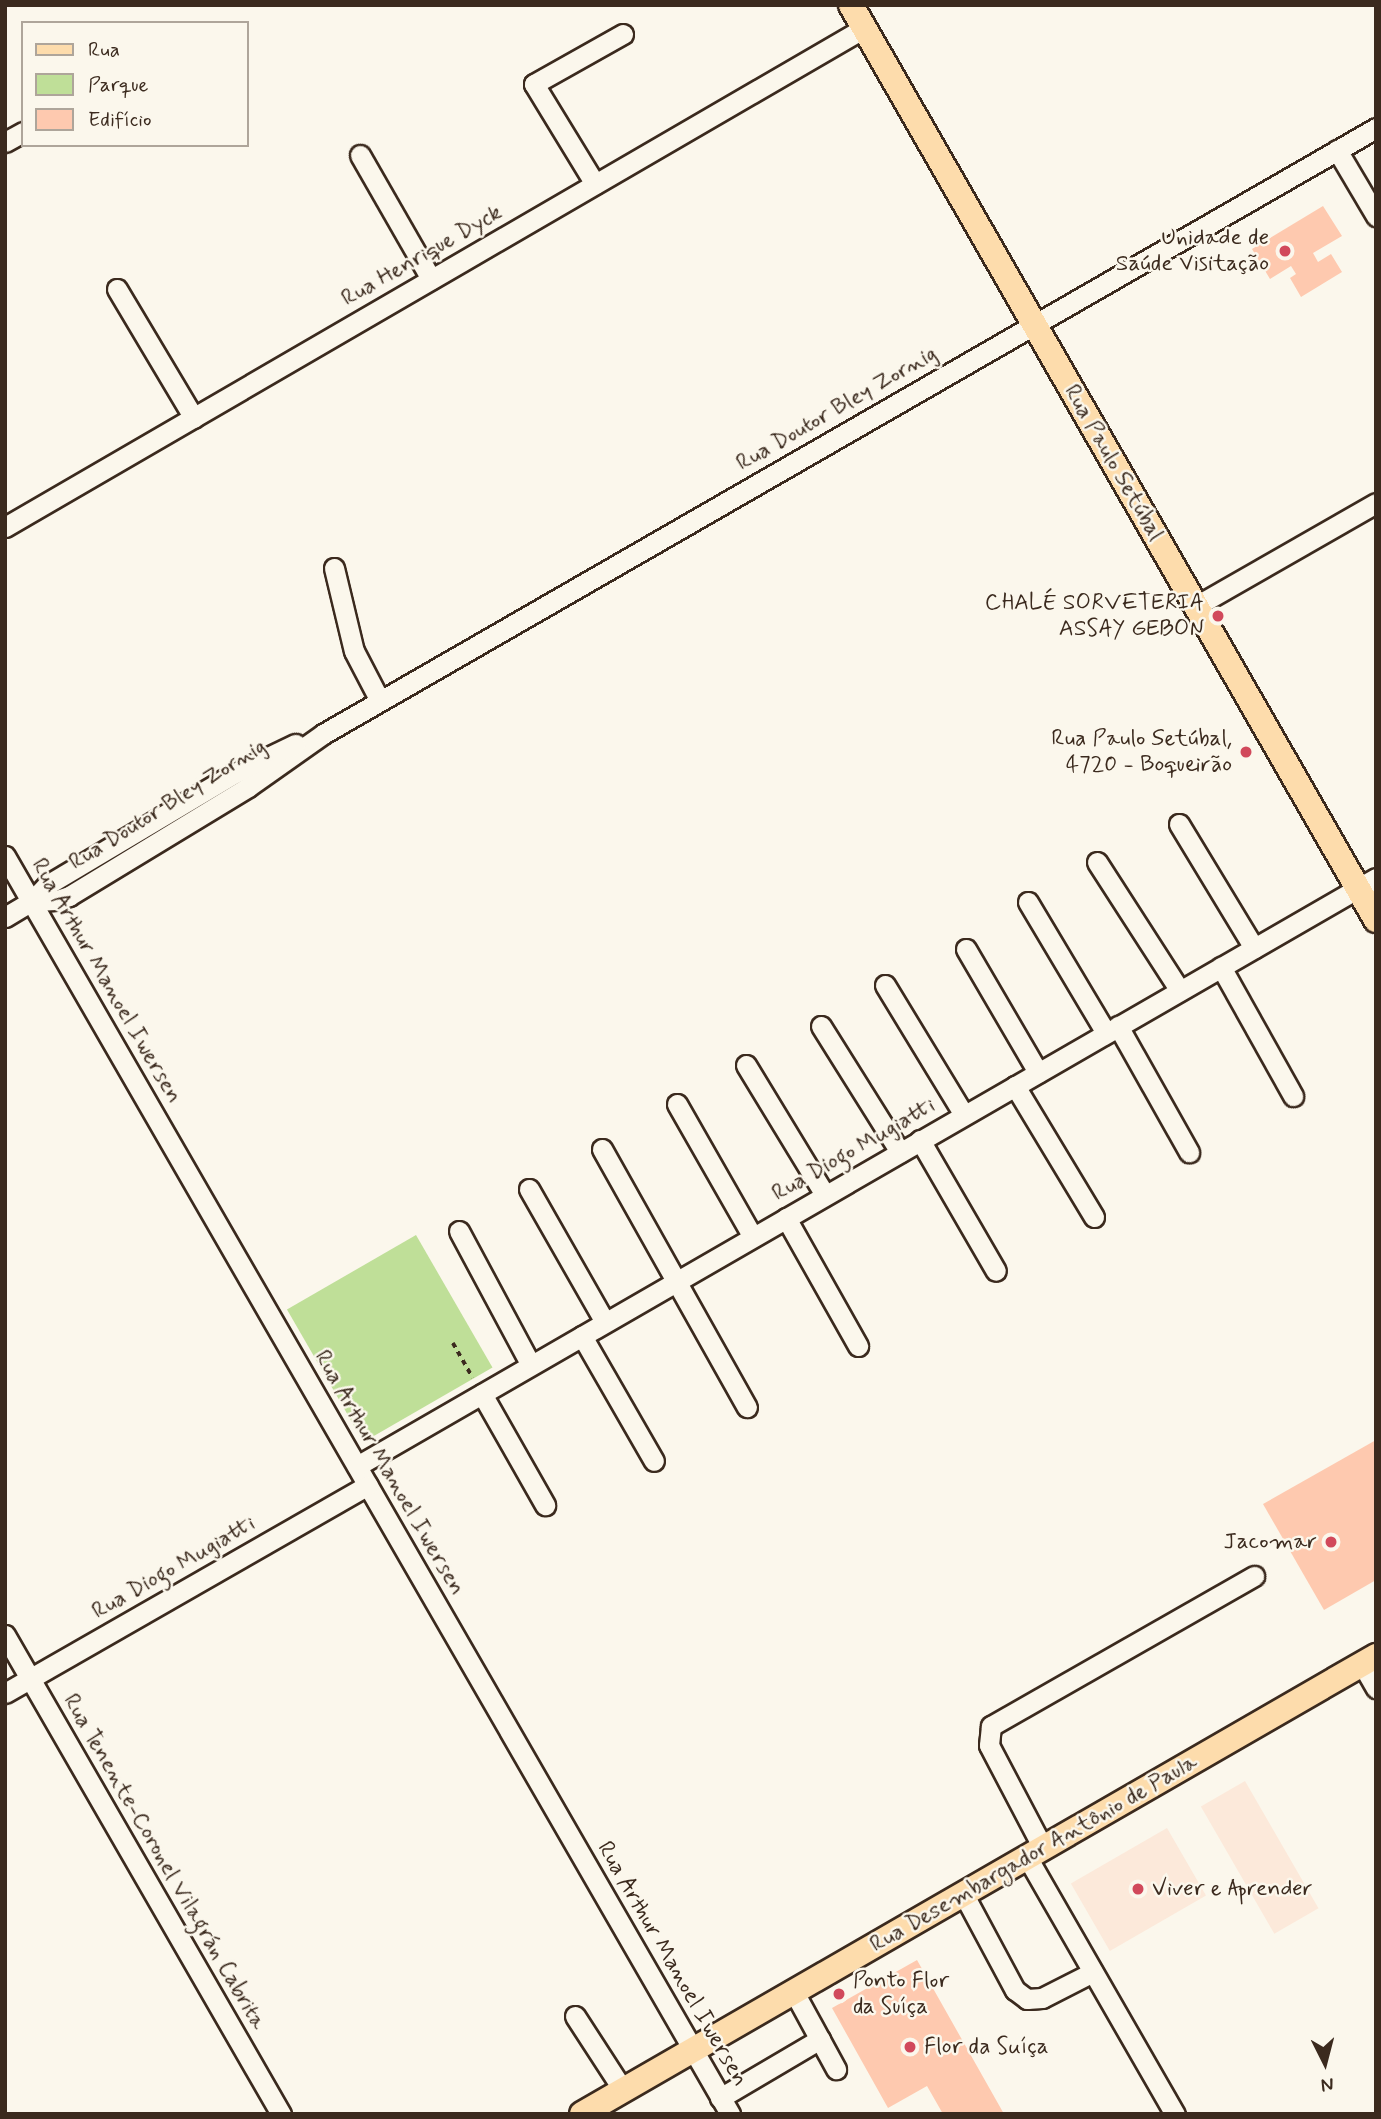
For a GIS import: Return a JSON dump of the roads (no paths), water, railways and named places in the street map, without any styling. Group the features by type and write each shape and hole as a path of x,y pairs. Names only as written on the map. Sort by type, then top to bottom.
{"main road":[{"name":"Rua Paulo Setúbal","path":"851,5 1196,606 1366,883 1376,920"},
{"name":"Rua Desembargador Antônio de Paula","path":"582,2114 1369,1660"}],"street":[{"name":"Rua Henrique Dyck","path":"5,527 864,28"},
{"path":"595,184 534,84 623,34"},
{"name":"Rua Doutor Bley Zornig","path":"5,917 32,901 57,900 69,895 256,782 323,734 1376,128"},
{"path":"5,142 21,133"},
{"path":"1338,150 1376,216"},
{"path":"360,155 431,279"},
{"path":"117,289 194,418"},
{"path":"1196,606 1376,503"},
{"path":"334,568 354,651 380,701"},
{"path":"1179,824 1254,947"},
{"name":"Rua Arthur Manoel Iwersen","path":"5,856 725,2106"},
{"path":"1097,862 1180,990"},
{"name":"Rua Diogo Mugiatti","path":"357,1466 1366,883"},
{"path":"1028,902 1189,1152"},
{"path":"966,949 1038,1072"},
{"path":"1221,967 1293,1096"},
{"path":"885,985 964,1115"},
{"path":"821,1026 900,1152"},
{"path":"746,1065 825,1195"},
{"path":"1015,1086 1094,1217"},
{"path":"677,1104 753,1237"},
{"path":"920,1140 996,1271"},
{"path":"601,1149 747,1407"},
{"path":"529,1189 605,1322"},
{"path":"786,1218 858,1346"},
{"path":"459,1231 531,1365"},
{"path":"582,1336 654,1461"},
{"path":"482,1394 545,1505"},
{"name":"Rua Diogo Mugiatti","path":"5,1693 368,1485"},
{"path":"1175,2114 1093,1972 1035,1852 989,1745 991,1726 1254,1576"},
{"name":"Rua Tenente-Coronel Vilagrán Cabrita","path":"5,1635 281,2114"},
{"path":"1369,1660 1376,1688"},
{"path":"964,1895 1015,1990 1027,1999 1042,1998 1093,1972"},
{"path":"794,1992 836,2069"},
{"path":"575,2016 623,2090"},
{"path":"725,2106 820,2039"}],"place":[{"name":"Unidade de Saúde Visitação","path":"1285,251"},
{"name":"CHALÉ SORVETERIA ASSAY GEBON","path":"1218,616"},
{"name":"Rua Paulo Setúbal, 4720 - Boqueirão","path":"1246,752"},
{"name":"Jacomar","path":"1331,1542"},
{"name":"Viver e Aprender","path":"1138,1889"},
{"name":"Ponto Flor da Suíça","path":"839,1994"},
{"name":"Flor da Suíça","path":"910,2047"}]}
